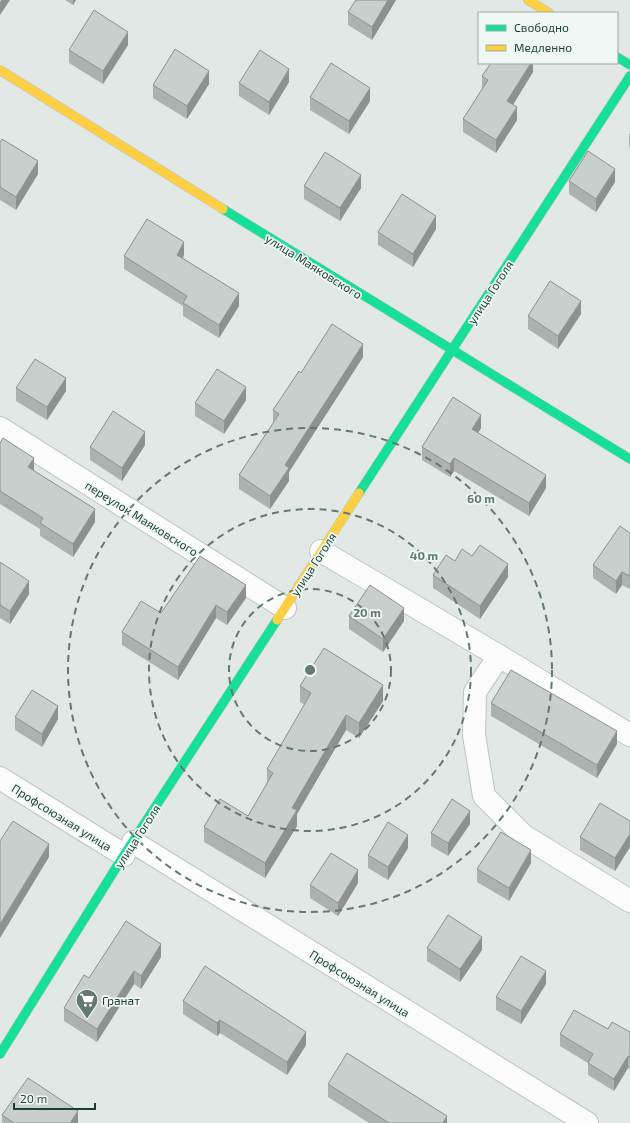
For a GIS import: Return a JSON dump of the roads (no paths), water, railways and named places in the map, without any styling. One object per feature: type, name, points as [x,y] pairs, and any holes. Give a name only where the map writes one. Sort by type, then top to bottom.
[{"type":"main road","points":[[528,0],[547,12]]},
{"type":"main road","points":[[618,58],[630,65]]},
{"type":"main road","name":"улица Маяковского","points":[[0,70],[452,351],[630,459]]},
{"type":"main road","name":"улица Гоголя","points":[[3,1042],[630,76]]},
{"type":"street","name":"переулок Маяковского","points":[[0,428],[285,608]]},
{"type":"street","points":[[321,551],[499,656],[630,736]]},
{"type":"street","points":[[499,656],[475,692],[474,735],[484,796],[524,836],[630,901]]},
{"type":"street","name":"Профсоюзная улица","points":[[0,778],[129,849],[587,1123]]},
{"type":"place","name":"Гранат","points":[[87,1020]]}]
